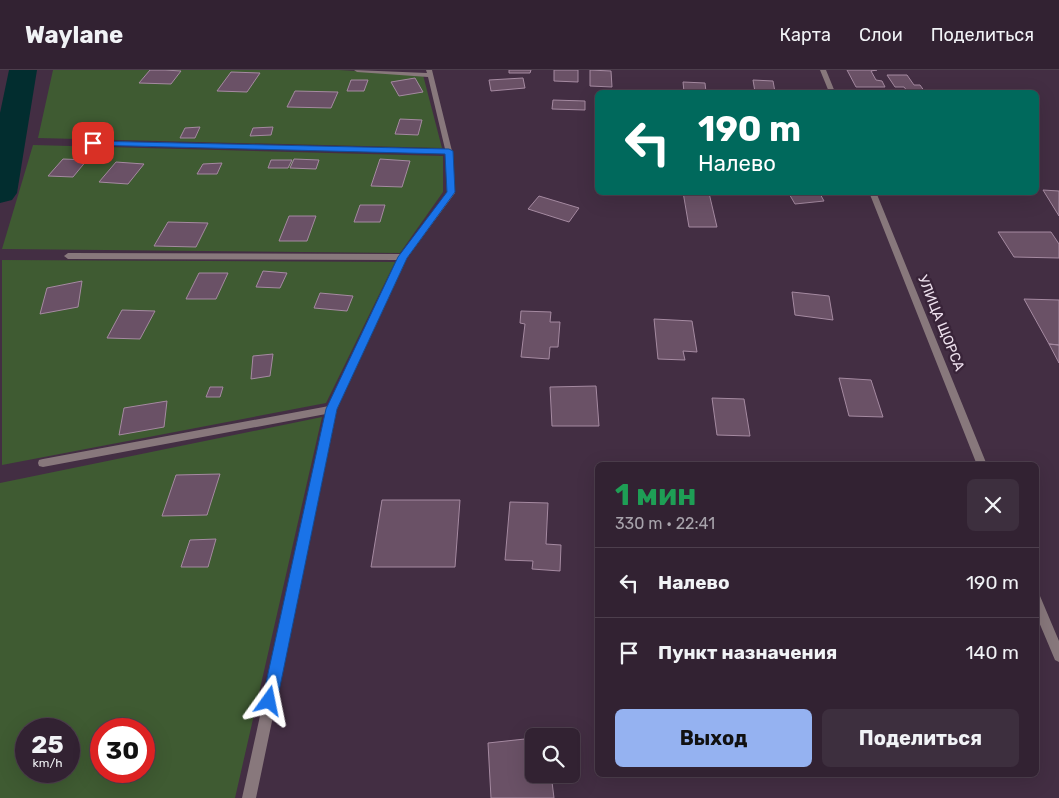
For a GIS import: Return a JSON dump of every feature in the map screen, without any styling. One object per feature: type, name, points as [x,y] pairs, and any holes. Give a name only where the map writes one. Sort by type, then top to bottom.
[{"type":"street","points":[[249,798],[332,409],[403,257],[451,192],[449,151],[430,72],[356,70]]},
{"type":"street","points":[[823,70],[831,90]]},
{"type":"street","points":[[93,143],[449,151]]},
{"type":"street","name":"УЛИЦА ЩОРСА","points":[[873,195],[981,462]]},
{"type":"street","points":[[68,256],[403,257]]},
{"type":"street","points":[[43,463],[332,409]]},
{"type":"street","points":[[1039,607],[1059,656]]},
{"type":"green space","points":[[53,70],[339,70],[423,75],[442,148],[38,138]]},
{"type":"green space","points":[[33,145],[443,156],[443,192],[400,253],[2,249]]},
{"type":"green space","points":[[2,260],[395,262],[326,403],[2,465]]},
{"type":"green space","points":[[322,417],[235,798],[0,798],[0,483]]},
{"type":"building","points":[[150,70],[181,71],[171,84],[139,83]]},
{"type":"building","points":[[509,70],[531,70],[530,73],[509,73]]},
{"type":"building","points":[[554,70],[578,70],[578,82],[554,81]]},
{"type":"building","points":[[590,70],[611,71],[612,87],[590,86]]},
{"type":"building","points":[[847,70],[877,70],[871,71],[876,80],[882,81],[885,87],[856,87]]},
{"type":"building","points":[[231,72],[260,73],[247,92],[217,91]]},
{"type":"building","points":[[887,75],[907,75],[914,85],[920,85],[924,90],[906,90],[904,87],[895,87]]},
{"type":"building","points":[[415,78],[423,92],[399,96],[391,82]]},
{"type":"building","points":[[523,78],[525,88],[491,91],[489,80]]},
{"type":"building","points":[[351,80],[368,80],[364,91],[347,91]]},
{"type":"building","points":[[753,80],[773,81],[775,90],[755,90]]},
{"type":"building","points":[[683,82],[705,83],[706,90],[684,90]]},
{"type":"building","points":[[295,91],[338,92],[331,108],[287,107]]},
{"type":"building","points":[[553,100],[585,101],[585,110],[552,109]]},
{"type":"building","points":[[400,119],[422,120],[418,135],[395,134]]},
{"type":"building","points":[[200,127],[195,138],[180,138],[185,128]]},
{"type":"building","points":[[273,127],[271,135],[250,136],[253,128]]},
{"type":"building","points":[[63,159],[87,160],[73,177],[48,176]]},
{"type":"building","points":[[294,159],[319,160],[316,169],[290,168]]},
{"type":"building","points":[[380,159],[410,161],[402,187],[371,186]]},
{"type":"building","points":[[271,160],[292,160],[288,168],[268,168]]},
{"type":"building","points":[[116,162],[144,164],[128,184],[99,182]]},
{"type":"building","points":[[222,163],[217,174],[197,174],[203,164]]},
{"type":"building","points":[[1043,190],[1059,191],[1059,216]]},
{"type":"building","points":[[684,195],[709,195],[717,227],[689,227]]},
{"type":"building","points":[[790,195],[821,195],[824,201],[795,204]]},
{"type":"building","points":[[539,196],[579,208],[569,222],[528,209]]},
{"type":"building","points":[[360,205],[385,205],[380,222],[354,222]]},
{"type":"building","points":[[289,216],[316,216],[307,241],[279,241]]},
{"type":"building","points":[[168,222],[208,223],[196,247],[154,246]]},
{"type":"building","points":[[998,232],[1051,232],[1059,244],[1059,258],[1014,257]]},
{"type":"building","points":[[263,271],[287,273],[280,288],[256,287]]},
{"type":"building","points":[[199,273],[228,273],[216,299],[186,299]]},
{"type":"building","points":[[82,281],[78,307],[40,314],[47,288]]},
{"type":"building","points":[[792,292],[829,296],[833,320],[795,315]]},
{"type":"building","points":[[320,293],[353,296],[347,311],[314,308]]},
{"type":"building","points":[[1024,299],[1059,300],[1059,345],[1049,344]]},
{"type":"building","points":[[122,310],[155,311],[140,339],[107,338]]},
{"type":"building","points":[[521,311],[551,312],[550,322],[560,322],[558,347],[550,347],[549,359],[521,357],[525,324],[520,323]]},
{"type":"building","points":[[654,319],[692,321],[697,352],[683,351],[685,360],[658,359]]},
{"type":"building","points":[[1049,344],[1059,345],[1059,363]]},
{"type":"building","points":[[273,354],[270,376],[251,379],[253,356]]},
{"type":"building","points":[[839,378],[871,380],[883,417],[849,416]]},
{"type":"building","points":[[596,386],[599,426],[552,426],[550,387]]},
{"type":"building","points":[[210,387],[223,387],[220,397],[206,397]]},
{"type":"building","points":[[712,398],[744,399],[750,436],[717,435]]},
{"type":"building","points":[[167,401],[164,427],[119,435],[124,408]]},
{"type":"building","points":[[220,474],[207,515],[162,516],[176,475]]},
{"type":"building","points":[[382,500],[460,500],[455,567],[371,567]]},
{"type":"building","points":[[510,502],[548,503],[546,544],[561,545],[560,571],[532,569],[533,561],[505,560]]},
{"type":"building","points":[[216,539],[208,567],[181,567],[190,540]]},
{"type":"building","points":[[525,739],[525,783],[552,783],[554,798],[491,798],[488,743]]},
{"type":"waterway","points":[[0,193],[23,70]]},
{"type":"route","points":[[93,143],[449,151],[451,192],[403,257],[332,409],[269,701]]}]
